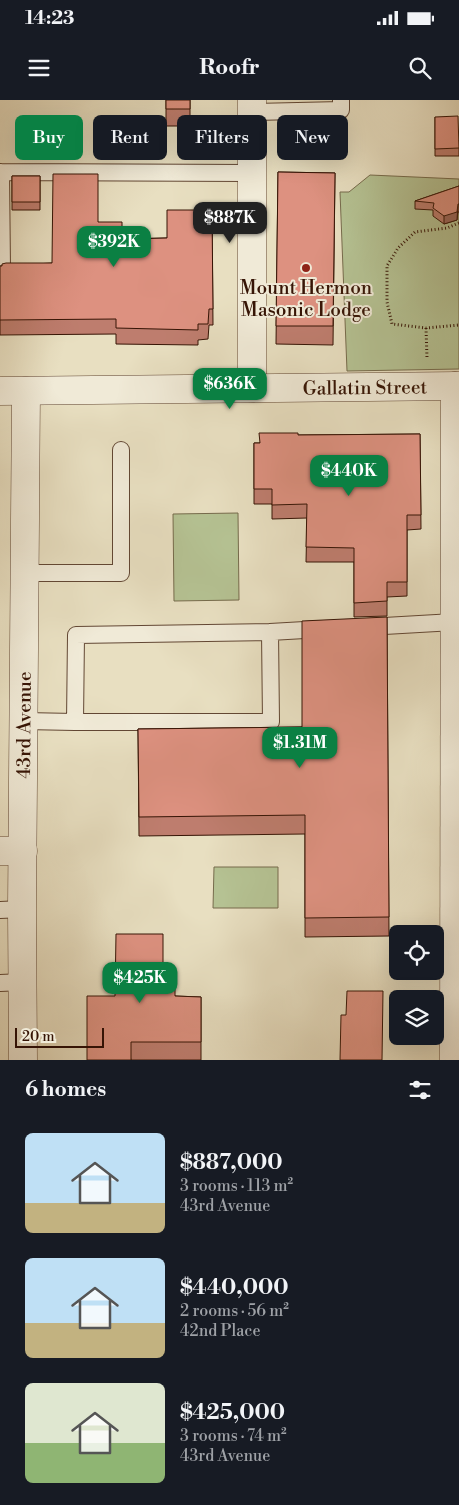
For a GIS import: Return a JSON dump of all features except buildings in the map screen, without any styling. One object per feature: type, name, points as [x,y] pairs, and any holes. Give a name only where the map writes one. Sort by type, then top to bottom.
[{"type":"street","points":[[252,106],[252,388]]},
{"type":"street","points":[[454,1060],[454,622],[457,386]]},
{"type":"street","name":"Gallatin Street","points":[[13,391],[457,386]]},
{"type":"street","name":"43rd Avenue","points":[[13,391],[24,573],[24,721],[11,851],[11,982],[23,1060]]},
{"type":"lane","points":[[252,106],[341,110],[341,100]]},
{"type":"lane","points":[[2,270],[0,172],[252,173]]},
{"type":"lane","points":[[24,573],[121,573],[121,450]]},
{"type":"lane","points":[[356,627],[454,622]]},
{"type":"lane","points":[[75,722],[76,635],[270,632],[337,628]]},
{"type":"lane","points":[[24,721],[271,722],[270,632]]},
{"type":"path","points":[[459,223],[447,228],[415,232],[398,248],[387,266],[387,302],[392,324],[426,328],[459,325]]},
{"type":"path","points":[[426,328],[427,362]]},
{"type":"green space","points":[[370,175],[459,179],[459,369],[347,371],[340,192],[349,192]]},
{"type":"green space","points":[[238,513],[239,600],[174,601],[173,514]]},
{"type":"green space","points":[[214,867],[278,867],[278,908],[213,908]]},
{"type":"place","name":"Mount Hermon Masonic Lodge","points":[[306,268]]}]
